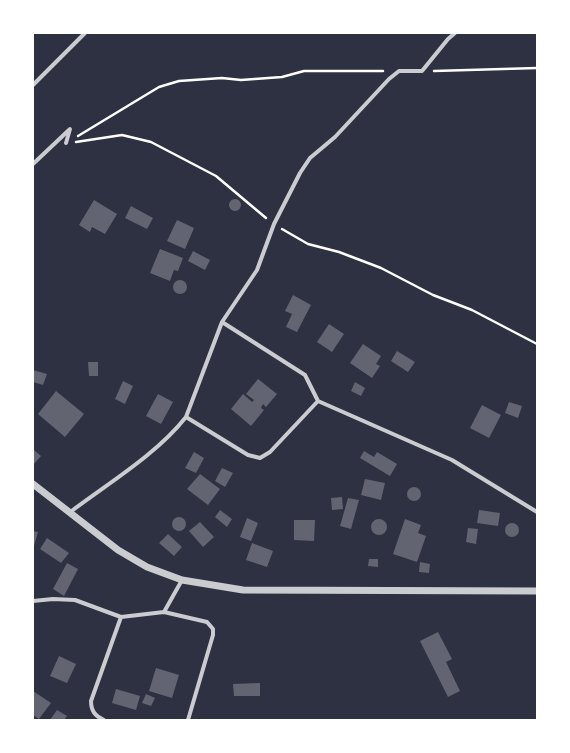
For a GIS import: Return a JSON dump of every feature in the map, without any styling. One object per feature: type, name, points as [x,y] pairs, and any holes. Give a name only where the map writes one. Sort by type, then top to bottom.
[{"type":"street","points":[[33,86],[85,33]]},
{"type":"street","points":[[69,513],[154,449],[177,429],[186,417],[222,322],[257,270],[274,224],[300,173],[310,158],[335,137],[389,79],[399,71],[422,71],[448,39],[455,33]]},
{"type":"street","points":[[33,164],[70,130],[66,143]]},
{"type":"street","points":[[222,322],[305,375],[318,401],[447,457],[537,512]]},
{"type":"street","points":[[186,417],[248,455],[260,458],[270,452],[318,401]]},
{"type":"street","points":[[33,484],[118,550],[147,567],[182,580],[243,590],[537,591]]},
{"type":"street","points":[[164,612],[182,580]]},
{"type":"street","points":[[33,601],[53,599],[75,600],[121,618],[164,612],[207,622],[213,629],[213,635],[188,720]]},
{"type":"street","points":[[104,720],[96,716],[91,708],[91,701],[121,618]]},
{"type":"path","points":[[422,71],[537,68]]},
{"type":"path","points":[[66,143],[159,87],[179,81],[222,78],[248,79],[282,77],[304,71],[385,71]]},
{"type":"path","points":[[66,143],[122,135],[151,142],[216,176],[274,224],[308,244],[338,252],[381,268],[434,295],[472,310],[537,344]]},
{"type":"building","points":[[235,199],[239,201],[241,205],[239,209],[235,211],[231,209],[229,205],[231,201]]},
{"type":"building","points":[[94,200],[117,214],[105,234],[92,227],[90,232],[79,225]]},
{"type":"building","points":[[131,206],[153,218],[147,229],[125,218]]},
{"type":"building","points":[[177,220],[194,228],[185,249],[167,241]]},
{"type":"building","points":[[160,249],[183,258],[178,271],[174,270],[170,281],[150,273]]},
{"type":"building","points":[[193,251],[210,260],[205,270],[188,261]]},
{"type":"building","points":[[180,280],[185,282],[187,287],[185,292],[180,294],[175,292],[173,287],[175,282]]},
{"type":"building","points":[[293,295],[311,305],[297,332],[286,327],[292,314],[285,311]]},
{"type":"building","points":[[329,324],[344,334],[332,352],[317,342]]},
{"type":"building","points":[[363,344],[381,356],[376,364],[380,366],[372,378],[350,363]]},
{"type":"building","points":[[397,351],[415,362],[408,372],[391,361]]},
{"type":"building","points":[[88,362],[98,362],[98,376],[89,376]]},
{"type":"building","points":[[33,370],[47,374],[43,385],[33,382]]},
{"type":"building","points":[[258,379],[277,394],[266,407],[263,404],[261,408],[264,410],[251,426],[231,409],[243,394],[252,402],[254,400],[246,394]]},
{"type":"building","points":[[123,381],[133,386],[125,404],[115,399]]},
{"type":"building","points":[[355,382],[365,388],[361,396],[351,391]]},
{"type":"building","points":[[56,391],[84,414],[65,437],[38,414]]},
{"type":"building","points":[[158,394],[173,402],[161,424],[146,416]]},
{"type":"building","points":[[509,402],[522,406],[518,418],[505,413]]},
{"type":"building","points":[[482,405],[501,415],[489,438],[470,428]]},
{"type":"building","points":[[33,449],[41,456],[33,465]]},
{"type":"building","points":[[364,451],[374,457],[377,452],[397,464],[390,476],[360,458]]},
{"type":"building","points":[[194,452],[204,458],[196,473],[185,468]]},
{"type":"building","points":[[222,468],[233,473],[225,487],[215,481]]},
{"type":"building","points":[[200,474],[220,489],[208,505],[187,489]]},
{"type":"building","points":[[365,479],[385,483],[381,500],[361,495]]},
{"type":"building","points":[[414,487],[419,489],[421,494],[419,499],[414,501],[409,499],[407,494],[409,489]]},
{"type":"building","points":[[342,497],[343,509],[332,510],[331,498]]},
{"type":"building","points":[[348,498],[359,500],[351,529],[340,526]]},
{"type":"building","points":[[220,510],[232,519],[227,527],[215,517]]},
{"type":"building","points":[[479,510],[500,513],[498,526],[477,523]]},
{"type":"building","points":[[179,517],[184,519],[186,524],[184,529],[179,531],[174,529],[172,524],[174,519]]},
{"type":"building","points":[[247,518],[258,523],[251,541],[240,537]]},
{"type":"building","points":[[376,519],[382,519],[387,524],[385,533],[382,535],[376,535],[371,530],[371,524]]},
{"type":"building","points":[[405,519],[421,525],[418,533],[426,536],[417,562],[393,554]]},
{"type":"building","points":[[294,520],[315,520],[314,541],[294,540]]},
{"type":"building","points":[[200,522],[214,537],[203,547],[189,531]]},
{"type":"building","points":[[512,523],[517,525],[519,530],[517,535],[512,537],[507,535],[505,530],[507,525]]},
{"type":"building","points":[[468,528],[478,529],[476,544],[466,542]]},
{"type":"building","points":[[33,531],[38,532],[33,549]]},
{"type":"building","points":[[168,534],[182,547],[174,556],[159,543]]},
{"type":"building","points":[[47,538],[69,553],[61,563],[40,549]]},
{"type":"building","points":[[252,543],[273,551],[267,567],[246,560]]},
{"type":"building","points":[[369,559],[378,559],[378,567],[368,566]]},
{"type":"building","points":[[420,562],[430,564],[429,573],[419,572]]},
{"type":"building","points":[[67,563],[78,569],[64,596],[53,589]]},
{"type":"building","points":[[438,632],[452,659],[446,662],[460,691],[448,697],[420,641]]},
{"type":"building","points":[[59,656],[76,664],[67,683],[50,676]]},
{"type":"building","points":[[156,668],[179,675],[172,698],[149,691]]},
{"type":"building","points":[[260,683],[260,696],[234,696],[233,684]]},
{"type":"building","points":[[116,689],[140,696],[136,710],[112,703]]},
{"type":"building","points":[[33,691],[51,703],[39,719],[33,715]]},
{"type":"building","points":[[146,694],[155,698],[151,706],[142,703]]},
{"type":"building","points":[[57,710],[67,716],[64,720],[50,720]]}]
